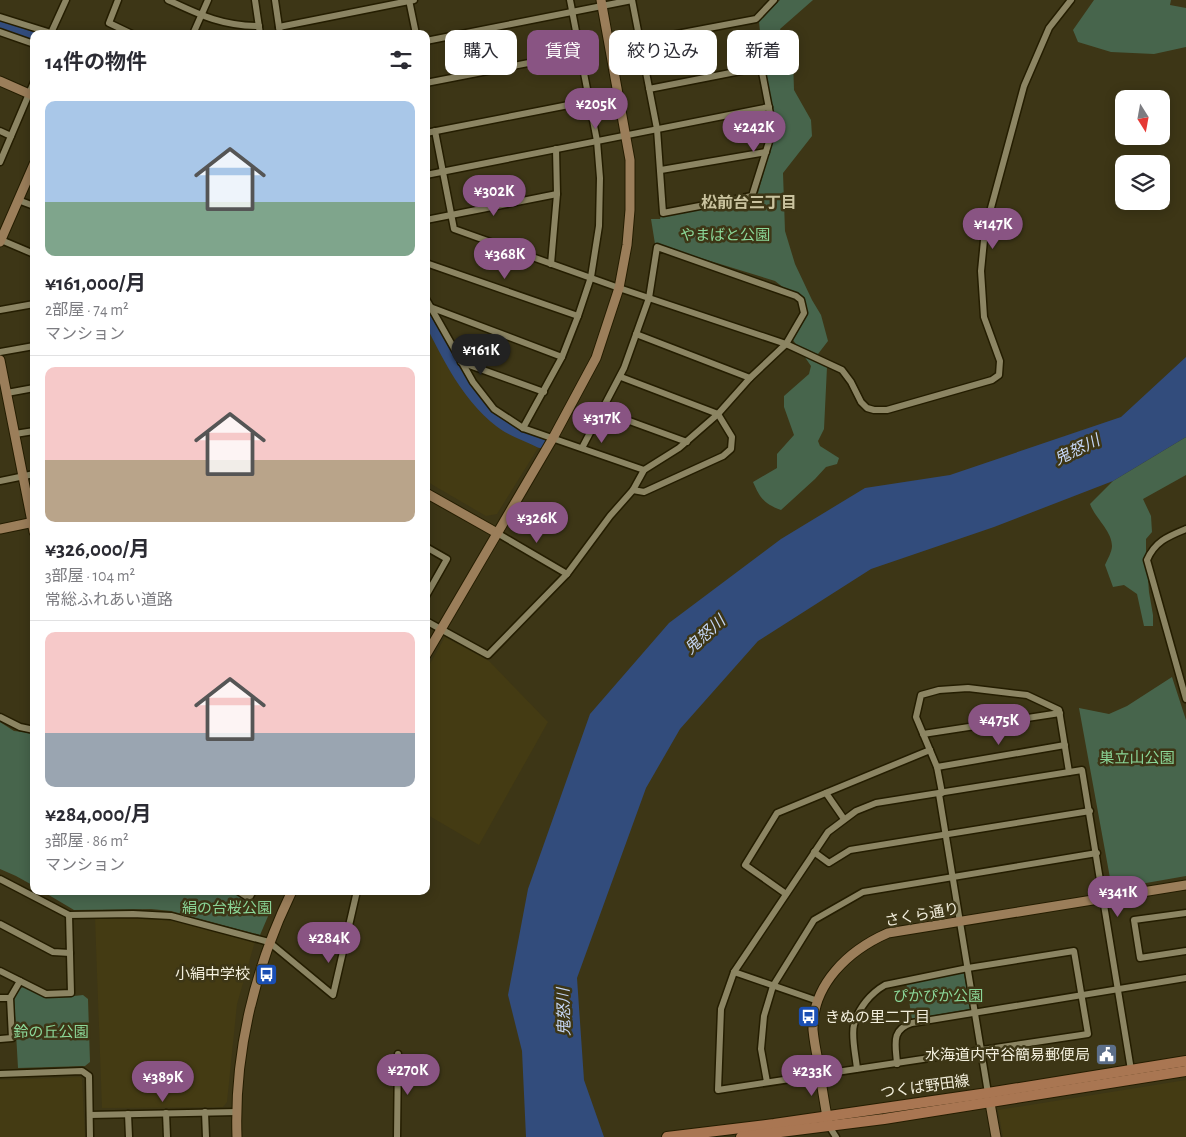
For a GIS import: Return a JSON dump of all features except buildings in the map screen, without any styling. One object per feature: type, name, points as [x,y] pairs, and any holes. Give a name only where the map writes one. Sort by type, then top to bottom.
[{"type":"main road","name":"つくば野田線","points":[[741,1137],[829,1126],[1186,1061]]},
{"type":"main road","name":"つくば野田線","points":[[989,1098],[1186,1071]]},
{"type":"main road","name":"つくば野田線","points":[[668,1137],[829,1126]]},
{"type":"street","points":[[118,0],[109,23],[124,30]]},
{"type":"street","points":[[168,0],[219,22],[239,26],[258,26]]},
{"type":"street","points":[[195,30],[208,0]]},
{"type":"street","points":[[255,0],[259,30]]},
{"type":"street","points":[[275,0],[279,30],[411,0],[415,30]]},
{"type":"street","points":[[570,0],[576,30]]},
{"type":"street","points":[[430,40],[572,12],[602,3],[632,0],[638,30]]},
{"type":"street","points":[[698,30],[756,19],[774,0]]},
{"type":"street","points":[[435,131],[454,229],[619,288],[786,344],[842,370],[851,382],[861,402],[867,408],[887,410],[998,377],[1001,369],[1000,361],[984,317],[981,272],[985,230],[1024,86],[1049,28],[1070,0]]},
{"type":"street","points":[[53,30],[64,1]]},
{"type":"street","points":[[430,648],[553,438],[596,358],[619,288],[627,245],[630,210],[630,160],[602,3]]},
{"type":"street","points":[[0,16],[40,30]]},
{"type":"street","points":[[0,32],[30,43]]},
{"type":"street","points":[[430,82],[527,63]]},
{"type":"street","points":[[646,75],[649,89],[657,129],[663,213],[752,196],[773,129],[761,67],[649,89]]},
{"type":"street","points":[[523,428],[562,356],[591,277],[599,226],[600,178],[597,141],[584,75]]},
{"type":"street","points":[[0,81],[30,95]]},
{"type":"street","points":[[0,162],[30,97]]},
{"type":"street","points":[[430,132],[589,101]]},
{"type":"street","points":[[430,173],[769,107]]},
{"type":"street","points":[[0,131],[11,136]]},
{"type":"street","points":[[551,264],[557,194],[556,149]]},
{"type":"street","points":[[661,170],[766,152]]},
{"type":"street","points":[[30,173],[0,241],[30,252]]},
{"type":"street","points":[[430,219],[557,194]]},
{"type":"street","points":[[18,200],[30,204]]},
{"type":"street","points":[[430,622],[488,655],[567,574],[610,516],[633,490],[644,470],[687,442],[718,414],[750,378],[786,344],[804,313],[801,300],[796,296],[657,247],[649,298],[621,377],[582,448]]},
{"type":"street","points":[[430,264],[578,316]]},
{"type":"street","points":[[0,310],[30,305]]},
{"type":"street","points":[[430,307],[562,356]]},
{"type":"street","points":[[430,307],[472,382],[494,409],[523,428],[644,470]]},
{"type":"street","points":[[636,334],[750,378]]},
{"type":"street","points":[[0,352],[30,347]]},
{"type":"street","points":[[0,360],[30,513]]},
{"type":"street","points":[[461,362],[544,392]]},
{"type":"street","points":[[621,377],[718,414],[732,437],[731,449],[723,456],[644,492],[633,490]]},
{"type":"street","points":[[7,393],[30,389]]},
{"type":"street","points":[[602,411],[687,442]]},
{"type":"street","points":[[15,434],[30,432]]},
{"type":"street","points":[[0,481],[30,475]]},
{"type":"street","points":[[430,495],[567,574]]},
{"type":"street","points":[[0,529],[30,526]]},
{"type":"street","points":[[1186,528],[1159,542],[1147,560],[1186,699]]},
{"type":"street","points":[[430,549],[447,559],[430,589]]},
{"type":"street","points":[[996,1137],[952,876],[936,767],[916,716],[921,695],[939,690],[968,688],[1027,695],[1059,710],[1070,772]]},
{"type":"street","points":[[923,734],[1060,713]]},
{"type":"street","points":[[0,717],[20,728],[30,729]]},
{"type":"street","points":[[936,767],[1065,745]]},
{"type":"street","points":[[786,894],[745,866],[777,813],[930,750]]},
{"type":"street","points":[[857,1069],[854,1026],[860,1010],[875,991],[885,985],[968,968],[1074,951],[1088,1034],[897,1064],[718,1090],[721,1009],[734,972],[828,832],[856,811],[876,803],[1082,770],[1131,1070]]},
{"type":"street","points":[[826,793],[844,819]]},
{"type":"street","points":[[814,852],[829,863],[850,850],[1090,811]]},
{"type":"street","points":[[767,1082],[761,1049],[764,1016],[773,986],[814,920],[863,892],[1097,853]]},
{"type":"street","points":[[0,879],[30,895]]},
{"type":"street","name":"さくら通り","points":[[829,1126],[813,1030],[818,1001],[834,971],[846,958],[888,933],[1186,885]]},
{"type":"street","points":[[31,895],[69,915],[133,914],[171,916],[269,942],[333,995],[356,895]]},
{"type":"street","points":[[237,1137],[236,1112],[239,1076],[248,1018],[255,987],[269,942],[290,895]]},
{"type":"street","points":[[1186,912],[1134,920],[1140,958],[1186,951]]},
{"type":"street","points":[[0,971],[46,994],[72,993],[69,915]]},
{"type":"street","points":[[0,924],[53,952],[70,953]]},
{"type":"street","points":[[734,972],[818,1001]]},
{"type":"street","points":[[897,1064],[897,1032],[903,1026],[974,1011],[1186,978]]},
{"type":"street","points":[[0,1039],[12,1038],[10,998],[20,981]]},
{"type":"street","points":[[0,998],[10,998]]},
{"type":"street","points":[[397,1137],[398,1054]]},
{"type":"street","points":[[0,1074],[82,1071],[89,1076],[90,1137]]},
{"type":"street","points":[[205,1112],[206,1137]]},
{"type":"street","points":[[90,1115],[236,1112]]},
{"type":"street","points":[[166,1113],[167,1137]]},
{"type":"street","points":[[128,1114],[129,1137]]},
{"type":"street","points":[[829,1126],[836,1137]]},
{"type":"shaded area","points":[[430,327],[462,389],[474,403],[497,425],[538,448],[497,514],[486,516],[430,483]]},
{"type":"shaded area","points":[[445,637],[489,661],[548,722],[479,845],[430,816],[430,664]]},
{"type":"shaded area","points":[[95,918],[152,918],[178,921],[255,941],[237,1004],[227,1102],[223,1107],[102,1108]]},
{"type":"shaded area","points":[[80,1077],[82,1079],[85,1137],[0,1137],[0,1080]]},
{"type":"shaded area","points":[[1186,1080],[1186,1137],[1003,1137],[998,1110]]},
{"type":"green space","points":[[780,0],[813,0],[780,30],[760,30],[759,21]]},
{"type":"green space","points":[[1094,0],[1171,0],[1170,5],[1186,8],[1186,47],[1154,54],[1111,52],[1078,42],[1073,30]]},
{"type":"green space","name":"やまばと公園","points":[[767,75],[794,75],[794,90],[811,120],[812,136],[783,173],[785,231],[795,264],[821,315],[828,341],[818,354],[827,367],[824,429],[818,441],[820,446],[839,458],[837,464],[826,467],[781,510],[763,500],[753,482],[777,468],[777,454],[794,435],[784,407],[784,396],[809,374],[811,366],[793,340],[805,319],[807,306],[775,281],[655,244],[651,219],[660,219],[661,216],[747,201],[758,193],[776,128]]},
{"type":"green space","points":[[1186,437],[1186,475],[1143,499],[1151,516],[1152,532],[1146,539],[1146,551],[1153,615],[1153,626],[1144,626],[1137,594],[1124,585],[1113,587],[1105,565],[1111,551],[1111,540],[1090,504],[1113,481]]},
{"type":"green space","name":"巣立山公園","points":[[1172,677],[1186,720],[1186,876],[1112,889],[1079,708],[1109,714],[1127,706]]},
{"type":"green space","points":[[0,722],[14,731],[30,733],[30,884],[0,869]]},
{"type":"green space","name":"絹の台桜公園","points":[[49,895],[238,895],[269,914],[260,935],[171,911],[151,909],[74,910]]},
{"type":"green space","name":"ぴかぴか公園","points":[[964,973],[970,1009],[912,1019],[906,982]]},
{"type":"green space","name":"鈴の丘公園","points":[[24,987],[46,996],[83,995],[88,999],[90,1062],[85,1066],[18,1068],[14,998],[20,988]]},
{"type":"water","name":"鬼怒川","points":[[1186,357],[1186,437],[1113,481],[994,527],[871,569],[758,641],[680,729],[646,788],[577,978],[584,1080],[604,1137],[526,1137],[522,1051],[508,995],[528,889],[590,714],[669,623],[781,539],[865,488],[950,475],[1121,417]]},
{"type":"waterway","points":[[0,25],[30,34]]},
{"type":"waterway","points":[[430,320],[459,374],[480,402],[505,425],[540,442]]},
{"type":"place","name":"小絹中学校","points":[[266,974]]},
{"type":"place","name":"きぬの里二丁目","points":[[809,1017]]},
{"type":"place","name":"水海道内守谷簡易郵便局","points":[[1106,1055]]},
{"type":"district","name":"松前台三丁目","points":[[749,203]]}]
